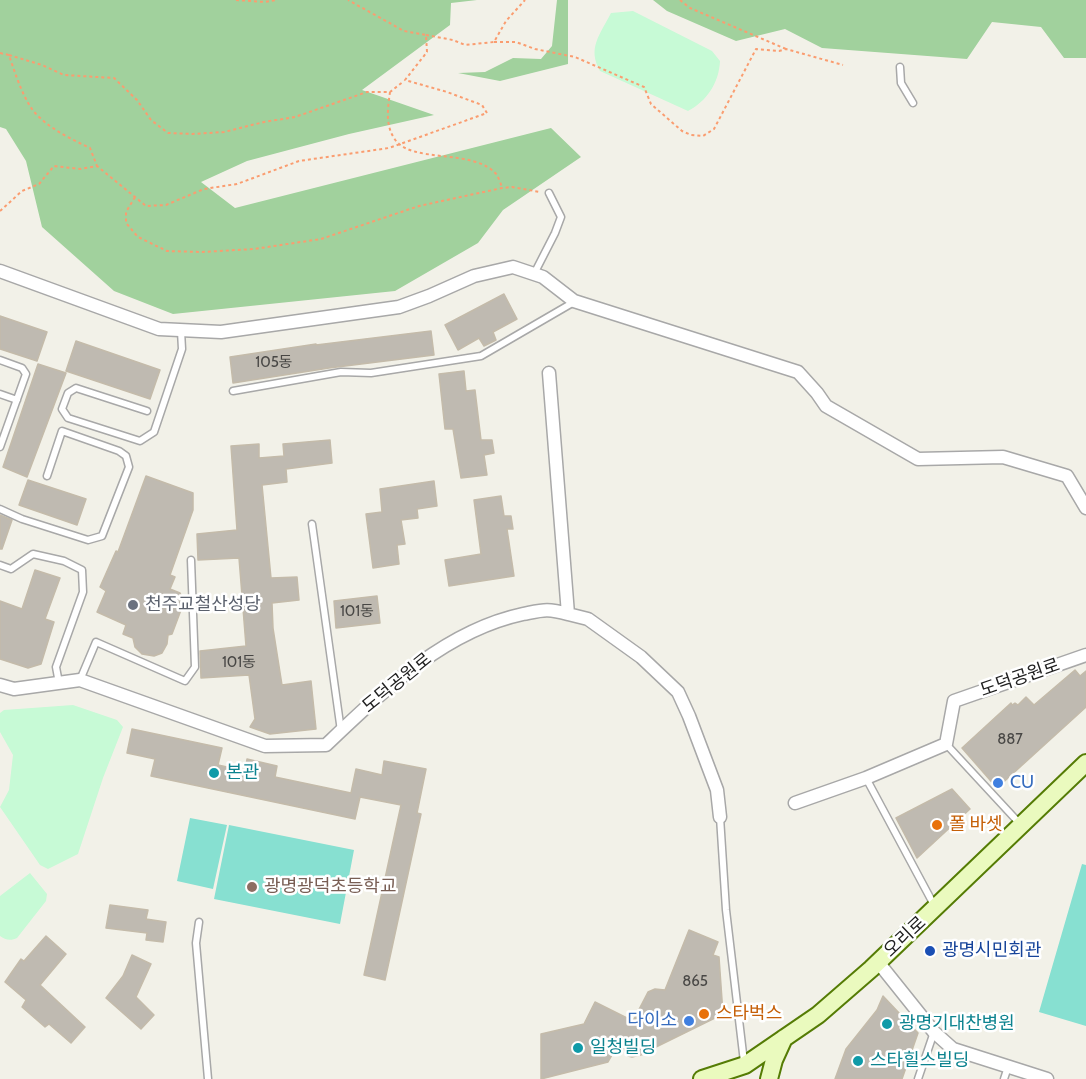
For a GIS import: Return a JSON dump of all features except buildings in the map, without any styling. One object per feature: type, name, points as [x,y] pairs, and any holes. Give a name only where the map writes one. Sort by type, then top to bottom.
[{"type":"main road","name":"오리로","points":[[702,1079],[745,1072],[784,1038],[818,1015],[878,962],[1086,764]]},
{"type":"main road","points":[[769,1079],[774,1060],[784,1038]]},
{"type":"street","points":[[0,271],[159,329],[221,332],[399,307],[474,276],[513,267],[543,277],[574,301],[798,372],[826,406],[918,459],[1003,457],[1067,476],[1086,508]]},
{"type":"street","points":[[549,373],[568,614]]},
{"type":"street","name":"도덕공원로","points":[[0,685],[14,689],[80,680],[265,746],[326,745],[381,693],[452,640],[498,620],[551,609],[588,619],[641,657],[678,692],[717,790],[720,817]]},
{"type":"street","name":"도덕공원로","points":[[946,744],[954,701],[1086,655]]},
{"type":"street","points":[[795,803],[866,778],[946,744]]},
{"type":"street","points":[[878,962],[934,1032],[953,1049],[1006,1073],[1047,1079]]},
{"type":"lane","points":[[900,67],[901,83],[913,103]]},
{"type":"lane","points":[[534,274],[555,234],[561,217],[549,193]]},
{"type":"lane","points":[[233,391],[341,372],[371,374],[481,356],[574,301]]},
{"type":"lane","points":[[147,411],[76,388],[68,393],[62,409],[68,418],[141,441],[154,432],[182,349],[181,331]]},
{"type":"lane","points":[[0,360],[22,368],[26,374],[0,447]]},
{"type":"lane","points":[[0,394],[17,400]]},
{"type":"lane","points":[[0,508],[22,519],[88,540],[102,536],[129,467],[126,456],[119,451],[62,431],[47,476]]},
{"type":"lane","points":[[312,524],[341,731]]},
{"type":"lane","points":[[0,565],[10,569],[33,554],[64,561],[82,570],[83,592],[56,667],[58,683]]},
{"type":"lane","points":[[80,680],[96,642],[185,681],[195,667],[191,560]]},
{"type":"lane","points":[[946,744],[1021,826]]},
{"type":"lane","points":[[866,778],[936,907]]},
{"type":"lane","points":[[720,817],[726,910],[745,1072]]},
{"type":"lane","points":[[199,922],[196,943],[208,1079]]},
{"type":"lane","points":[[918,1079],[934,1032]]},
{"type":"path","points":[[236,0],[265,2],[277,0]]},
{"type":"path","points":[[348,0],[404,31],[453,40],[465,45],[516,42],[535,49],[575,57],[644,87],[651,104],[682,131],[691,135],[703,136],[714,129],[756,49],[779,51],[786,49]]},
{"type":"path","points":[[494,42],[506,21],[525,0]]},
{"type":"path","points":[[680,0],[690,8],[786,49],[843,65]]},
{"type":"path","points":[[0,53],[42,65],[64,75],[114,78],[137,100],[151,120],[168,133],[192,134],[224,132],[295,117],[367,92],[390,92],[405,80],[427,52],[426,35]]},
{"type":"path","points":[[9,56],[20,86],[36,114],[62,135],[90,148],[97,166],[146,206],[166,205],[204,189],[237,184],[299,161],[389,148],[487,113],[482,105],[405,80]]},
{"type":"path","points":[[390,92],[388,116],[392,136],[398,144],[415,151],[467,159],[485,166],[497,176],[502,188]]},
{"type":"path","points":[[0,211],[22,191],[39,184],[54,166],[80,169],[97,166]]},
{"type":"path","points":[[135,197],[126,212],[126,223],[138,237],[167,251],[201,252],[254,249],[321,239],[418,206],[502,188],[512,187],[549,193]]},
{"type":"green space","points":[[0,0],[477,0],[451,3],[450,25],[362,90],[434,115],[349,134],[247,161],[201,182],[235,208],[551,128],[581,157],[503,210],[478,243],[395,291],[173,314],[114,291],[42,227],[26,161],[6,129],[0,127]]},
{"type":"green space","points":[[557,0],[568,0],[568,64],[500,81],[458,73],[485,72],[513,58],[541,59],[552,46]]},
{"type":"green space","points":[[653,0],[1086,0],[1086,58],[1064,58],[1041,27],[992,22],[967,59],[822,48],[785,29],[736,41],[667,11]]},
{"type":"green space","points":[[633,11],[712,51],[720,61],[717,77],[711,90],[695,107],[688,111],[600,71],[596,63],[596,42],[611,13]]},
{"type":"green space","points":[[73,705],[117,720],[123,727],[103,778],[78,854],[48,869],[40,865],[0,807],[9,790],[13,755],[0,732],[0,713],[4,710]]},
{"type":"green space","points":[[30,873],[47,894],[46,901],[17,938],[10,940],[4,938],[0,936],[0,896]]},
{"type":"shaded area","points":[[190,818],[227,825],[213,889],[177,881]]},
{"type":"shaded area","points":[[229,825],[354,850],[340,924],[214,899]]},
{"type":"shaded area","points":[[1082,864],[1086,865],[1086,1026],[1039,1012]]},
{"type":"place","name":"천주교철산성당","points":[[133,605]]},
{"type":"place","name":"본관","points":[[214,773]]},
{"type":"place","name":"CU","points":[[998,783]]},
{"type":"place","name":"폴 바셋","points":[[937,825]]},
{"type":"place","name":"광명광덕초등학교","points":[[252,887]]},
{"type":"place","name":"광명시민회관","points":[[930,951]]},
{"type":"place","name":"스타벅스","points":[[704,1014]]},
{"type":"place","name":"다이소","points":[[689,1021]]},
{"type":"place","name":"광명기대찬병원","points":[[887,1024]]},
{"type":"place","name":"일청빌딩","points":[[578,1048]]},
{"type":"place","name":"스타힐스빌딩","points":[[858,1061]]}]
